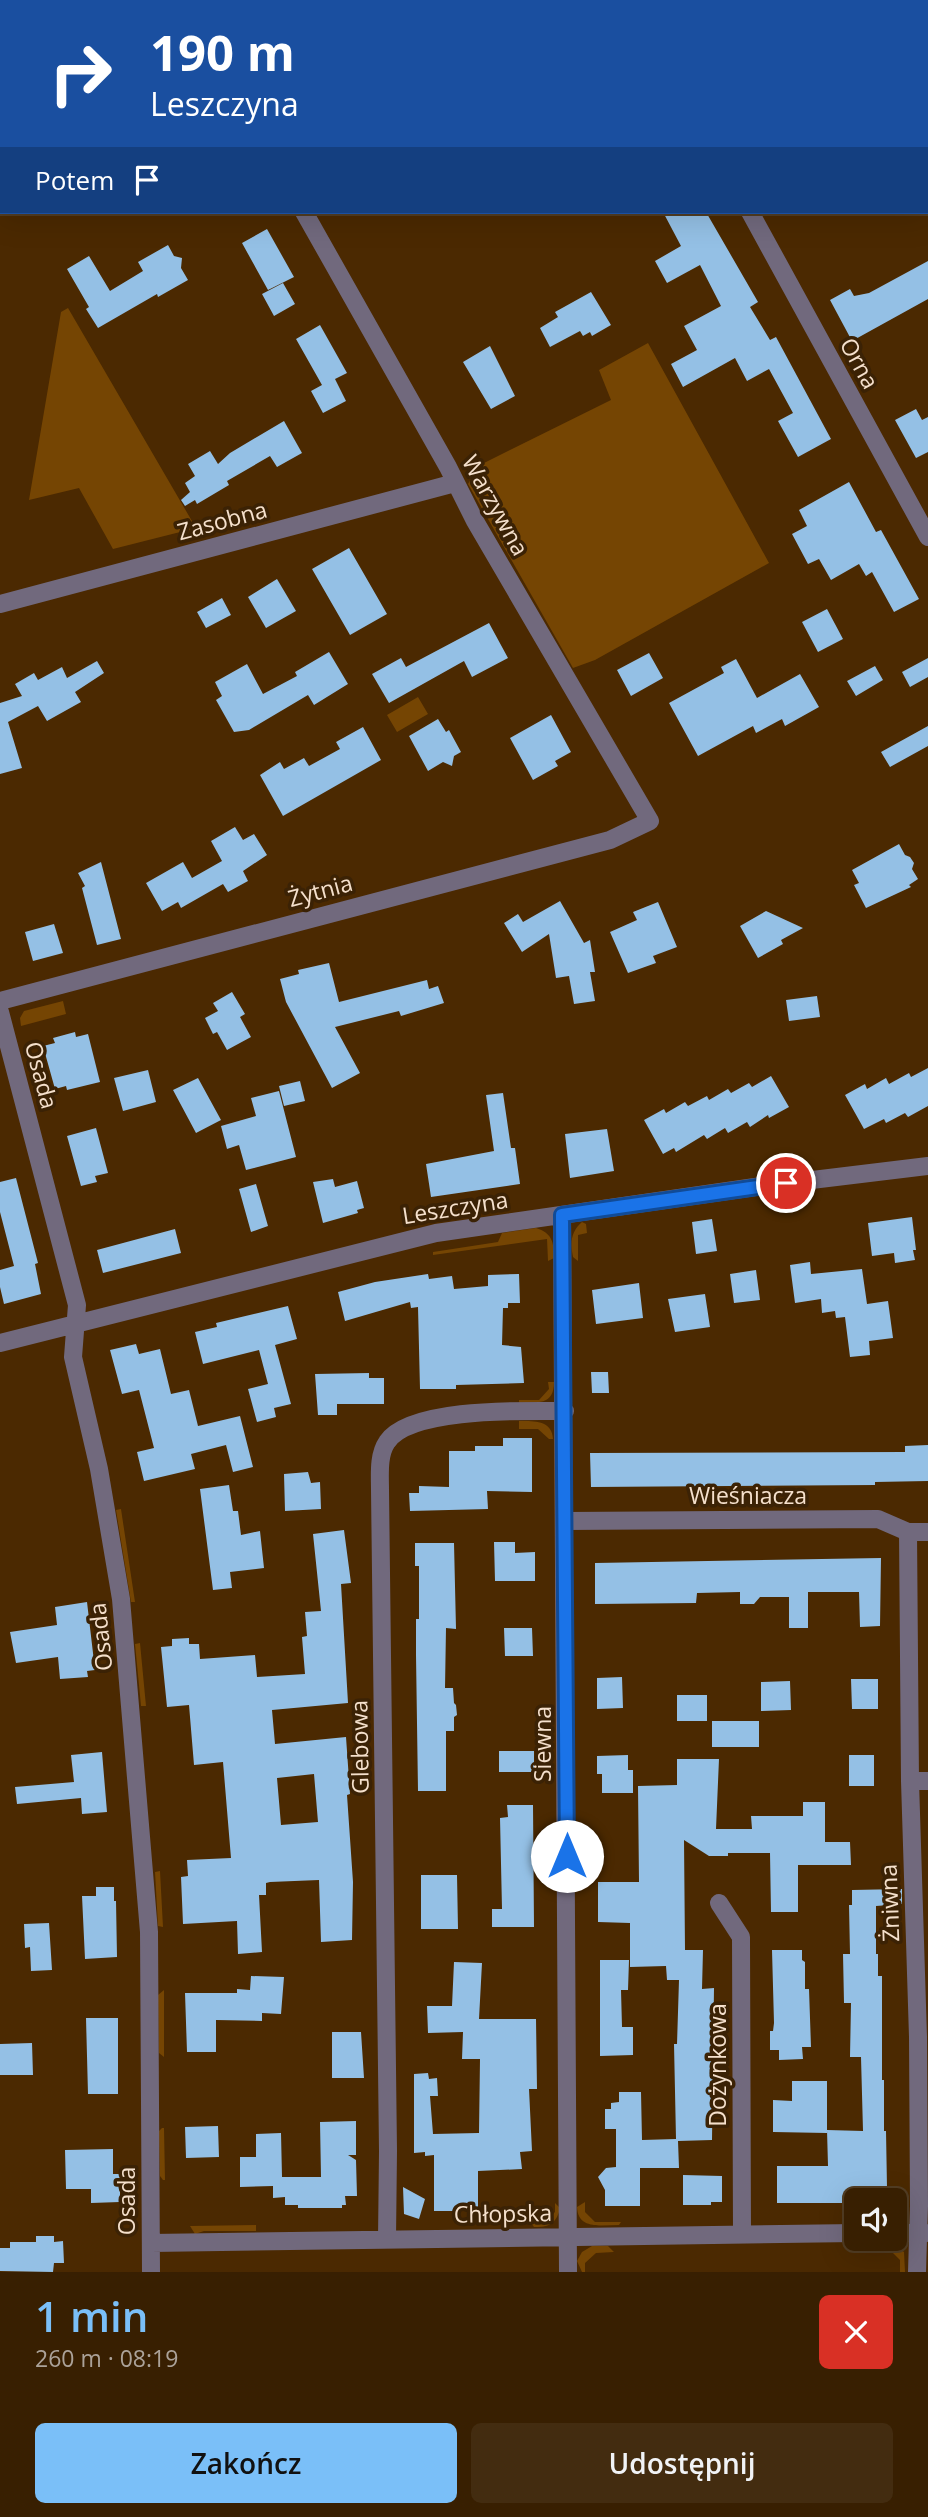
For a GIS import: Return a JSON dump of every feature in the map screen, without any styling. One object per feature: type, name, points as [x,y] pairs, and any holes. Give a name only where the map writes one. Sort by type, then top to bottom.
[{"type":"street","name":"Warzywna","points":[[305,214],[475,521],[650,821]]},
{"type":"street","name":"Orna","points":[[751,214],[928,537]]},
{"type":"street","name":"Zasobna","points":[[0,604],[456,483]]},
{"type":"street","name":"Żytnia","points":[[0,1001],[610,840],[650,821]]},
{"type":"street","name":"Osada","points":[[0,1012],[76,1299],[72,1357],[99,1469],[112,1540],[125,1640],[149,1932],[151,2272]]},
{"type":"street","name":"Leszczyna","points":[[0,1343],[436,1233],[762,1186],[928,1166]]},
{"type":"street","name":"Siewna","points":[[562,1215],[568,2272]]},
{"type":"street","name":"Glebowa","points":[[387,2239],[380,1490],[382,1456],[385,1444],[391,1436],[410,1425],[473,1412],[565,1411]]},
{"type":"street","name":"Wieśniacza","points":[[565,1521],[878,1519],[908,1532],[928,1532]]},
{"type":"street","name":"Żniwna","points":[[908,1532],[919,1781],[923,2037],[919,2206],[922,2233],[916,2272]]},
{"type":"street","name":"Dożynkowa","points":[[719,1903],[741,1937],[742,2234]]},
{"type":"street","name":"Chłopska","points":[[151,2243],[844,2233]]},
{"type":"shaded area","points":[[68,308],[196,528],[113,549],[79,488],[29,500],[61,312]]},
{"type":"shaded area","points":[[648,343],[769,563],[595,660],[573,668],[468,484],[478,466],[611,400],[599,370]]},
{"type":"shaded area","points":[[418,697],[428,714],[397,732],[387,715]]},
{"type":"shaded area","points":[[63,1001],[66,1014],[21,1026],[20,1018],[24,1011]]},
{"type":"shaded area","points":[[582,1222],[586,1224],[587,1233],[578,1235],[578,1261],[573,1257],[572,1242],[576,1229]]},
{"type":"shaded area","points":[[536,1228],[549,1235],[553,1243],[554,1258],[548,1261],[547,1239],[433,1255],[433,1252],[498,1242],[502,1233]]},
{"type":"shaded area","points":[[548,1382],[554,1382],[548,1399],[519,1403],[519,1400],[539,1400],[549,1389]]},
{"type":"shaded area","points":[[519,1421],[546,1425],[553,1439],[549,1439],[538,1429],[519,1429]]},
{"type":"shaded area","points":[[121,1509],[135,1602],[131,1602],[116,1510]]},
{"type":"shaded area","points":[[140,1643],[146,1706],[141,1706],[135,1644]]},
{"type":"shaded area","points":[[160,1871],[163,1927],[158,1926],[155,1872]]},
{"type":"shaded area","points":[[164,1990],[164,2057],[159,2053],[158,1995]]},
{"type":"shaded area","points":[[162,2128],[165,2180],[160,2176],[159,2131]]},
{"type":"shaded area","points":[[585,2202],[585,2212],[595,2222],[621,2222],[619,2225],[586,2223],[581,2220],[577,2207]]},
{"type":"shaded area","points":[[555,2203],[560,2208],[554,2221],[544,2227],[534,2227],[531,2223],[545,2222],[555,2212]]},
{"type":"shaded area","points":[[256,2225],[256,2231],[204,2231],[195,2234],[190,2226]]},
{"type":"shaded area","points":[[592,2246],[608,2246],[614,2252],[596,2253],[585,2263],[585,2272],[582,2272],[577,2261],[582,2252]]},
{"type":"shaded area","points":[[891,2251],[904,2252],[905,2272],[900,2272],[900,2260]]},
{"type":"building","points":[[664,214],[707,214],[758,302],[750,307],[770,340],[776,337],[831,439],[798,457],[778,421],[793,413],[769,369],[747,381],[735,358],[683,387],[671,364],[697,350],[684,326],[721,306],[700,265],[667,283],[655,261],[681,246]]},
{"type":"building","points":[[267,229],[294,277],[268,290],[242,243]]},
{"type":"building","points":[[168,245],[174,256],[182,258],[181,268],[188,280],[158,297],[157,294],[98,328],[67,269],[89,256],[110,291],[143,271],[138,262]]},
{"type":"building","points":[[928,261],[928,299],[852,341],[830,300],[850,289],[854,296],[869,293]]},
{"type":"building","points":[[283,283],[295,304],[274,316],[262,294]]},
{"type":"building","points":[[591,292],[611,325],[592,336],[590,332],[583,336],[580,331],[550,347],[540,328],[558,317],[555,312]]},
{"type":"building","points":[[320,325],[347,373],[335,379],[346,401],[323,413],[311,391],[322,385],[296,339]]},
{"type":"building","points":[[490,346],[515,396],[491,409],[463,362]]},
{"type":"building","points":[[916,409],[922,420],[928,417],[928,452],[916,458],[895,420]]},
{"type":"building","points":[[284,421],[302,453],[277,467],[270,456],[227,481],[229,485],[197,504],[195,500],[185,506],[181,500],[190,492],[185,483],[195,476],[188,464],[210,451],[218,464],[230,453]]},
{"type":"building","points":[[849,482],[876,532],[881,530],[919,599],[894,612],[872,572],[866,576],[859,564],[831,580],[819,559],[808,564],[792,534],[807,526],[799,510]]},
{"type":"building","points":[[349,548],[387,614],[350,635],[312,569]]},
{"type":"building","points":[[277,579],[296,611],[266,628],[248,597]]},
{"type":"building","points":[[222,598],[231,615],[206,628],[197,612]]},
{"type":"building","points":[[827,609],[843,639],[818,652],[802,622]]},
{"type":"building","points":[[489,623],[508,658],[472,677],[464,661],[389,703],[372,674],[401,658],[406,667]]},
{"type":"building","points":[[329,652],[348,684],[314,705],[308,695],[249,730],[234,732],[216,700],[222,696],[215,682],[247,664],[263,694],[297,676],[295,672]]},
{"type":"building","points":[[649,653],[663,678],[631,696],[617,670]]},
{"type":"building","points":[[928,658],[928,677],[910,687],[902,672]]},
{"type":"building","points":[[736,659],[757,698],[800,674],[819,707],[785,726],[782,719],[756,733],[753,726],[698,756],[669,703],[724,673],[721,667]]},
{"type":"building","points":[[97,661],[104,673],[75,692],[81,702],[47,721],[38,706],[8,722],[22,768],[0,774],[0,703],[22,696],[15,684],[34,673],[38,680],[62,667],[67,678]]},
{"type":"building","points":[[875,666],[883,680],[856,696],[847,681]]},
{"type":"building","points":[[551,715],[571,752],[555,761],[558,766],[533,780],[510,738]]},
{"type":"building","points":[[438,719],[446,732],[449,730],[461,752],[454,756],[452,766],[443,762],[428,771],[409,736]]},
{"type":"building","points":[[928,726],[928,746],[890,767],[881,752]]},
{"type":"building","points":[[363,727],[381,760],[283,816],[260,775],[280,762],[284,769],[304,758],[309,766],[340,749],[336,742]]},
{"type":"building","points":[[235,827],[243,840],[254,834],[267,855],[243,871],[248,881],[228,892],[223,884],[181,908],[178,902],[162,911],[146,883],[183,862],[192,878],[222,861],[211,841]]},
{"type":"building","points":[[899,844],[905,855],[914,863],[912,869],[918,879],[909,885],[911,887],[866,908],[854,885],[859,883],[852,870]]},
{"type":"building","points":[[101,862],[121,939],[97,945],[82,888],[85,886],[78,873]]},
{"type":"building","points":[[560,901],[584,943],[590,940],[595,972],[590,972],[595,1001],[574,1004],[569,976],[556,978],[549,934],[522,952],[504,923],[518,914],[523,922]]},
{"type":"building","points":[[658,902],[677,947],[653,956],[656,963],[628,973],[610,932],[637,920],[633,912]]},
{"type":"building","points":[[766,911],[803,928],[781,940],[783,944],[758,958],[740,926]]},
{"type":"building","points":[[54,924],[63,953],[33,961],[25,932]]},
{"type":"building","points":[[329,963],[339,1002],[427,980],[429,989],[438,986],[444,1003],[401,1016],[399,1011],[335,1027],[360,1073],[332,1088],[286,1002],[280,979],[299,974],[298,970]]},
{"type":"building","points":[[232,992],[245,1014],[240,1017],[251,1037],[227,1050],[217,1032],[213,1034],[205,1018],[218,1011],[213,1003]]},
{"type":"building","points":[[817,996],[820,1017],[789,1021],[786,1000]]},
{"type":"building","points":[[75,1032],[76,1037],[88,1034],[100,1082],[67,1090],[66,1086],[55,1089],[43,1046],[55,1043],[53,1038]]},
{"type":"building","points":[[928,1068],[928,1106],[908,1117],[905,1113],[886,1123],[884,1119],[864,1129],[845,1095],[865,1084],[867,1089],[886,1078],[889,1084],[909,1073],[911,1077]]},
{"type":"building","points":[[148,1070],[156,1102],[123,1111],[114,1078]]},
{"type":"building","points":[[771,1076],[789,1107],[769,1118],[768,1115],[750,1127],[747,1122],[728,1133],[725,1128],[707,1139],[704,1135],[676,1152],[674,1148],[663,1154],[644,1120],[664,1109],[666,1113],[685,1102],[688,1106],[707,1096],[709,1100],[728,1089],[731,1093],[749,1083],[752,1087]]},
{"type":"building","points":[[198,1078],[221,1120],[196,1133],[173,1090]]},
{"type":"building","points":[[300,1081],[305,1101],[284,1106],[279,1086]]},
{"type":"building","points":[[279,1091],[296,1157],[246,1170],[239,1145],[227,1149],[221,1126],[256,1116],[251,1098]]},
{"type":"building","points":[[503,1093],[511,1148],[515,1148],[520,1184],[431,1197],[426,1164],[494,1151],[486,1095]]},
{"type":"building","points":[[96,1128],[108,1173],[95,1176],[97,1182],[81,1186],[67,1136]]},
{"type":"building","points":[[607,1129],[614,1171],[570,1178],[565,1134]]},
{"type":"building","points":[[16,1178],[38,1263],[35,1264],[41,1294],[4,1304],[0,1270],[14,1266],[0,1212],[0,1182]]},
{"type":"building","points":[[333,1179],[335,1187],[357,1181],[364,1208],[357,1210],[358,1213],[323,1223],[313,1182]]},
{"type":"building","points":[[256,1184],[268,1226],[251,1232],[239,1189]]},
{"type":"building","points":[[912,1217],[915,1260],[895,1263],[894,1253],[872,1256],[868,1223]]},
{"type":"building","points":[[712,1219],[717,1251],[696,1254],[692,1222]]},
{"type":"building","points":[[175,1229],[181,1253],[103,1273],[97,1250]]},
{"type":"building","points":[[810,1262],[811,1274],[862,1269],[867,1304],[888,1301],[893,1338],[869,1341],[870,1355],[850,1357],[845,1317],[836,1318],[835,1311],[822,1313],[821,1299],[795,1303],[790,1265]]},
{"type":"building","points":[[756,1270],[760,1300],[734,1303],[730,1274]]},
{"type":"building","points":[[428,1274],[429,1279],[452,1276],[454,1289],[488,1286],[488,1275],[519,1274],[520,1303],[508,1303],[508,1308],[503,1308],[502,1345],[521,1347],[524,1383],[420,1389],[418,1307],[411,1308],[410,1302],[345,1321],[338,1292],[375,1282]]},
{"type":"building","points":[[639,1283],[643,1318],[596,1324],[592,1290]]},
{"type":"building","points":[[705,1294],[710,1327],[675,1332],[668,1299]]},
{"type":"building","points":[[288,1306],[297,1339],[275,1345],[291,1404],[274,1408],[276,1417],[257,1422],[248,1389],[268,1384],[259,1350],[203,1364],[195,1332],[217,1327],[216,1323]]},
{"type":"building","points":[[136,1344],[139,1354],[160,1349],[171,1394],[189,1390],[198,1426],[240,1416],[253,1467],[233,1472],[226,1445],[191,1454],[195,1469],[144,1481],[137,1452],[154,1448],[139,1390],[122,1394],[110,1350]]},
{"type":"building","points":[[591,1372],[608,1372],[609,1393],[592,1393]]},
{"type":"building","points":[[369,1373],[369,1378],[384,1378],[384,1404],[337,1404],[337,1415],[318,1415],[315,1374]]},
{"type":"building","points":[[503,1438],[532,1438],[532,1492],[487,1491],[488,1509],[410,1511],[409,1493],[419,1493],[419,1486],[449,1487],[449,1451],[475,1451],[475,1446],[503,1446]]},
{"type":"building","points":[[928,1445],[928,1481],[875,1482],[875,1485],[591,1487],[590,1453],[905,1452],[905,1446]]},
{"type":"building","points":[[308,1472],[311,1483],[320,1482],[321,1509],[285,1511],[284,1474]]},
{"type":"building","points":[[229,1485],[233,1511],[238,1511],[241,1535],[260,1531],[264,1568],[230,1572],[232,1588],[213,1590],[200,1489]]},
{"type":"building","points":[[344,1530],[351,1583],[341,1584],[348,1703],[272,1710],[275,1744],[346,1737],[353,1882],[352,1940],[321,1942],[319,1880],[270,1882],[266,1883],[266,1895],[259,1895],[262,1952],[238,1954],[237,1921],[183,1924],[181,1877],[188,1876],[187,1860],[231,1858],[223,1762],[194,1765],[189,1705],[167,1707],[161,1647],[172,1646],[172,1639],[189,1638],[189,1644],[199,1644],[200,1659],[255,1655],[257,1677],[305,1674],[302,1637],[307,1636],[305,1612],[321,1611],[313,1534]],"holes":[[[314,1774],[318,1822],[281,1825],[277,1778]]]},
{"type":"building","points":[[494,1542],[515,1542],[515,1553],[535,1552],[535,1581],[495,1581]]},
{"type":"building","points":[[415,1543],[454,1543],[456,1629],[446,1628],[445,1688],[453,1688],[457,1715],[454,1717],[454,1731],[446,1731],[446,1791],[418,1791],[416,1619],[419,1619],[419,1566],[415,1566]]},
{"type":"building","points":[[881,1558],[880,1626],[860,1627],[859,1592],[808,1592],[808,1628],[789,1628],[789,1597],[760,1597],[754,1604],[740,1604],[740,1592],[697,1593],[696,1603],[595,1604],[595,1563]]},
{"type":"building","points":[[87,1602],[95,1670],[87,1671],[88,1677],[60,1679],[58,1657],[16,1663],[10,1632],[57,1625],[55,1607]]},
{"type":"building","points":[[504,1628],[532,1628],[533,1656],[505,1656]]},
{"type":"building","points":[[622,1677],[623,1708],[597,1709],[597,1678]]},
{"type":"building","points":[[851,1679],[878,1679],[878,1709],[852,1709]]},
{"type":"building","points":[[790,1681],[791,1710],[761,1711],[761,1682]]},
{"type":"building","points":[[677,1695],[707,1695],[707,1721],[677,1721]]},
{"type":"building","points":[[712,1721],[759,1721],[759,1747],[712,1747]]},
{"type":"building","points":[[499,1751],[534,1751],[534,1772],[499,1772]]},
{"type":"building","points":[[102,1752],[107,1812],[82,1814],[81,1798],[17,1804],[15,1787],[74,1782],[71,1755]]},
{"type":"building","points":[[628,1755],[628,1770],[633,1770],[633,1793],[602,1793],[602,1774],[597,1774],[597,1756]]},
{"type":"building","points":[[849,1755],[874,1755],[874,1786],[849,1786]]},
{"type":"building","points":[[677,1759],[719,1759],[716,1829],[752,1829],[751,1816],[803,1816],[803,1802],[825,1802],[825,1842],[850,1842],[851,1865],[798,1865],[798,1912],[771,1912],[770,1853],[709,1856],[684,1840],[685,1950],[703,1950],[702,1989],[714,1988],[712,2140],[678,2141],[679,2168],[640,2168],[640,2206],[605,2206],[605,2190],[598,2177],[606,2168],[616,2167],[616,2129],[605,2129],[605,2109],[611,2109],[611,2103],[619,2102],[619,2092],[641,2092],[642,2140],[676,2139],[674,2044],[677,2044],[679,1980],[667,1980],[666,1966],[630,1967],[630,1923],[598,1922],[598,1882],[639,1882],[638,1786],[677,1785]]},
{"type":"building","points":[[507,1805],[533,1805],[534,1927],[492,1927],[492,1909],[502,1909],[500,1818],[508,1817]]},
{"type":"building","points":[[421,1875],[457,1875],[458,1929],[421,1929]]},
{"type":"building","points":[[96,1887],[114,1887],[117,1957],[85,1959],[82,1896],[96,1896]]},
{"type":"building","points":[[902,1889],[902,1904],[876,1906],[876,1954],[878,1976],[882,1976],[882,2080],[887,2188],[844,2188],[844,2203],[777,2203],[777,2166],[828,2166],[827,2130],[863,2131],[861,2057],[850,2057],[851,2003],[844,2003],[843,1954],[850,1954],[849,1905],[852,1905],[852,1890]]},
{"type":"building","points":[[49,1923],[52,1970],[31,1971],[30,1947],[25,1948],[24,1924]]},
{"type":"building","points":[[772,1950],[802,1950],[805,1989],[809,1989],[811,2047],[802,2047],[803,2059],[779,2060],[779,2050],[770,2050],[770,2031],[773,2031],[774,2023]]},
{"type":"building","points":[[600,1960],[629,1960],[628,1990],[621,1990],[622,2027],[633,2027],[633,2055],[600,2056]]},
{"type":"building","points":[[454,1962],[482,1963],[479,2019],[536,2019],[537,2089],[529,2089],[532,2151],[520,2152],[522,2169],[478,2171],[478,2208],[467,2208],[467,2211],[434,2211],[434,2155],[414,2153],[414,2074],[428,2073],[429,2079],[437,2078],[438,2096],[430,2096],[433,2134],[479,2133],[480,2059],[462,2059],[463,2032],[428,2033],[427,2006],[452,2006]]},
{"type":"building","points":[[251,1976],[284,1977],[281,2014],[262,2013],[262,2021],[216,2020],[216,2052],[187,2052],[185,1993],[237,1993],[237,1989],[250,1990]]},
{"type":"building","points":[[86,2018],[118,2018],[118,2094],[88,2094]]},
{"type":"building","points":[[332,2032],[361,2032],[364,2078],[332,2078]]},
{"type":"building","points":[[32,2043],[33,2075],[0,2075],[0,2044]]},
{"type":"building","points":[[792,2081],[827,2081],[827,2133],[773,2132],[773,2100],[792,2101]]},
{"type":"building","points":[[356,2121],[356,2155],[348,2155],[356,2160],[357,2196],[345,2196],[346,2205],[342,2205],[342,2208],[298,2208],[298,2205],[285,2205],[285,2197],[273,2198],[273,2186],[240,2187],[240,2157],[256,2157],[256,2134],[281,2133],[282,2177],[321,2177],[320,2122]]},
{"type":"building","points":[[218,2126],[219,2157],[186,2158],[185,2127]]},
{"type":"building","points":[[113,2149],[113,2174],[120,2174],[120,2202],[91,2203],[91,2189],[66,2189],[65,2150]]},
{"type":"building","points":[[683,2175],[722,2176],[722,2202],[711,2202],[711,2205],[683,2205]]},
{"type":"building","points":[[403,2187],[425,2199],[419,2219],[404,2214]]},
{"type":"building","points":[[36,2236],[54,2236],[54,2242],[63,2241],[64,2263],[54,2263],[53,2272],[0,2271],[0,2248],[10,2248],[10,2242],[36,2242]]},
{"type":"route","points":[[567,1856],[562,1215],[786,1183]]}]
